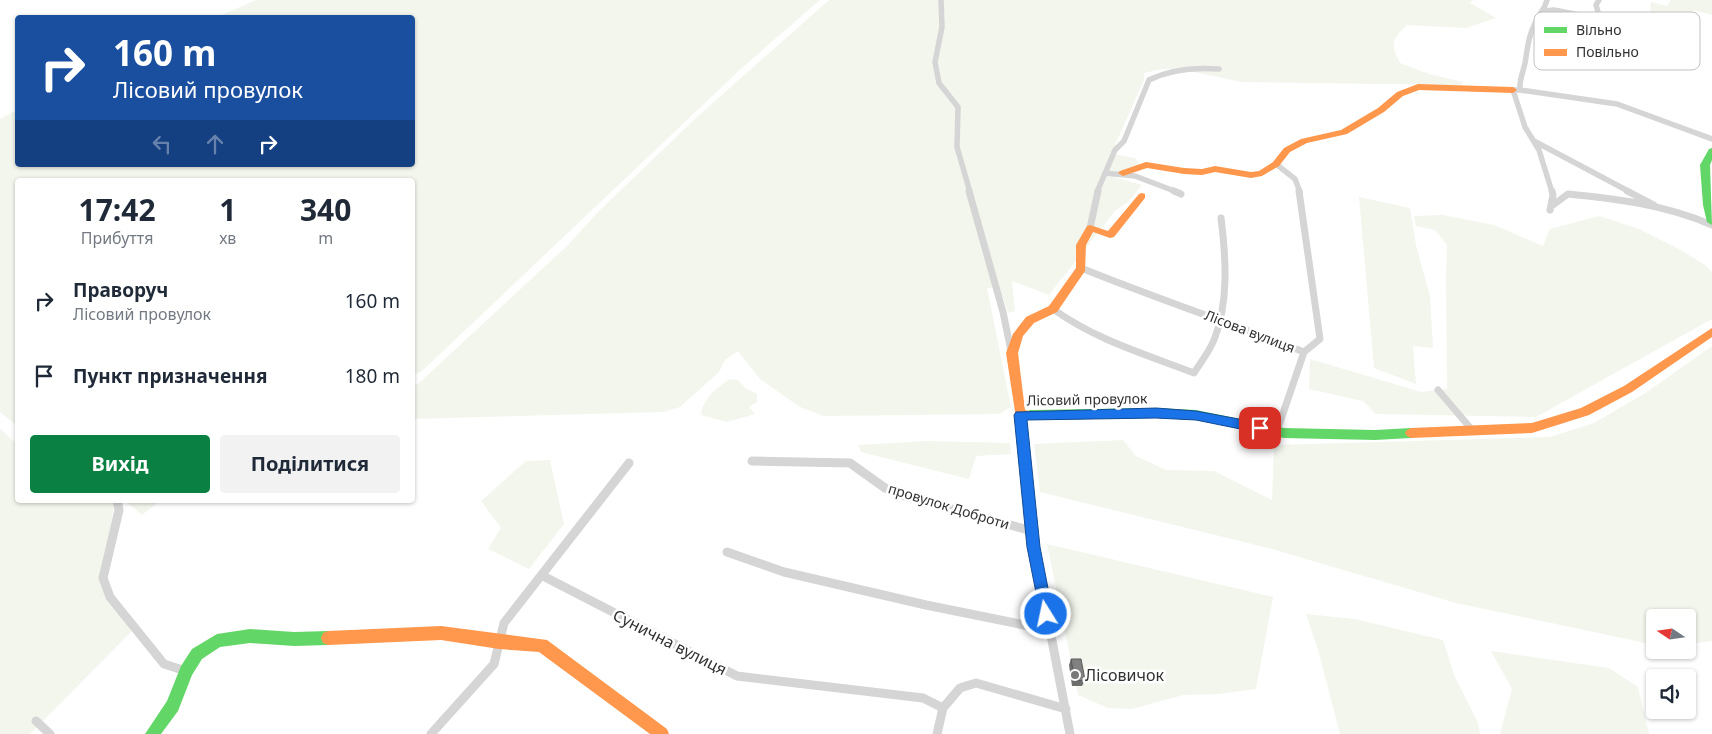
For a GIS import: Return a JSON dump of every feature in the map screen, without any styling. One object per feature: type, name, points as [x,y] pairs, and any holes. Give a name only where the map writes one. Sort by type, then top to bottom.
[{"type":"street","points":[[941,0],[942,26],[935,62],[939,83],[958,106],[957,147],[1003,312],[1012,353]]},
{"type":"street","points":[[1547,0],[1544,11],[1566,12]]},
{"type":"street","points":[[1598,12],[1596,5],[1599,0]]},
{"type":"street","points":[[1534,25],[1527,42],[1525,64],[1516,90],[1532,140],[1539,150],[1553,195],[1551,207],[1568,194],[1662,209],[1712,224],[1708,205],[1705,165],[1712,151]]},
{"type":"street","points":[[1081,268],[1081,245],[1090,228],[1098,189],[1116,150],[1124,141],[1149,80],[1157,75],[1180,70],[1219,69]]},
{"type":"street","points":[[1105,174],[1123,173],[1146,165],[1184,171],[1202,172],[1215,169],[1251,175],[1262,173],[1276,164],[1287,150],[1304,141],[1344,132],[1381,110],[1400,94],[1418,87],[1516,90],[1616,104],[1712,139]]},
{"type":"street","points":[[1532,140],[1662,209]]},
{"type":"street","name":"Лісова вулиця","points":[[1081,268],[1304,352],[1320,339],[1299,188],[1295,179],[1276,164]]},
{"type":"street","points":[[1123,173],[1181,194]]},
{"type":"street","points":[[1090,228],[1110,235],[1142,196]]},
{"type":"street","points":[[1052,309],[1067,320],[1111,343],[1157,357],[1194,373],[1215,337],[1220,320],[1224,274],[1220,218]]},
{"type":"street","name":"Лісовий провулок","points":[[1081,268],[1052,309],[1030,320],[1018,334],[1012,353],[1020,415],[1156,413],[1196,415],[1277,431],[1375,435],[1532,428],[1585,412],[1628,389],[1712,332]]},
{"type":"street","points":[[1277,431],[1304,352]]},
{"type":"street","points":[[1438,390],[1473,431]]},
{"type":"street","name":"провулок Доброти","points":[[1020,415],[1032,531],[1049,630],[1070,734]]},
{"type":"street","name":"провулок Доброти","points":[[752,461],[850,463],[885,488],[905,496],[1032,531]]},
{"type":"street","points":[[431,734],[494,664],[504,623],[543,576],[629,463]]},
{"type":"street","points":[[117,503],[118,510],[103,578],[110,597],[164,664],[186,671]]},
{"type":"street","points":[[727,552],[784,572],[926,605],[1049,630]]},
{"type":"street","name":"Сунична вулиця","points":[[543,576],[737,676],[923,698],[943,708]]},
{"type":"street","points":[[152,734],[173,706],[186,671],[197,654],[217,641],[250,636],[294,639],[441,633],[499,642],[542,645],[662,734]]},
{"type":"street","points":[[937,734],[943,708],[960,688],[976,683],[1066,709]]},
{"type":"street","points":[[36,720],[50,734]]},
{"type":"shaded area","points":[[256,0],[820,0],[744,66],[422,371],[415,374],[415,178],[15,178],[15,424],[0,412],[0,119],[15,111],[15,167],[415,167],[415,15],[222,15]]},
{"type":"shaded area","points":[[829,0],[1473,0],[1470,3],[1496,18],[1466,28],[1407,25],[1395,39],[1394,47],[1400,63],[1429,74],[1463,82],[1461,85],[1242,82],[1180,69],[1162,69],[1144,73],[1144,80],[1111,154],[1135,158],[1140,165],[1114,177],[1142,185],[1129,201],[1115,211],[1049,295],[1012,281],[1015,311],[1008,313],[1000,288],[987,288],[1011,407],[999,414],[824,416],[800,407],[760,379],[738,351],[725,360],[719,372],[680,407],[663,412],[415,419],[415,385],[568,245],[598,212],[697,117]]},
{"type":"shaded area","points":[[1671,0],[1712,0],[1712,15],[1693,10],[1692,12],[1650,12],[1651,2],[1667,6]]},
{"type":"shaded area","points":[[1359,197],[1410,208],[1416,245],[1430,296],[1433,348],[1413,346],[1416,384],[1374,368]]},
{"type":"shaded area","points":[[1443,215],[1494,225],[1543,246],[1550,229],[1599,216],[1639,229],[1679,249],[1705,265],[1712,272],[1712,319],[1536,417],[1376,414],[1363,401],[1309,389],[1310,359],[1421,392],[1447,389],[1447,245],[1435,230],[1416,226],[1414,216]]},
{"type":"shaded area","points":[[1712,346],[1712,641],[1696,643],[1696,609],[1646,609],[1646,643],[1456,603],[1272,549],[1040,492],[1034,444],[1123,440],[1136,456],[1166,470],[1214,471],[1272,500],[1274,445],[1550,437],[1594,423],[1647,392]]},
{"type":"shaded area","points":[[730,379],[738,380],[745,388],[757,394],[757,402],[749,407],[755,414],[727,422],[701,415],[707,399],[715,390]]},
{"type":"shaded area","points":[[0,429],[15,442],[15,503],[115,503],[101,578],[136,627],[30,734],[0,734]]},
{"type":"shaded area","points":[[926,441],[1010,443],[1011,454],[976,456],[969,479],[861,452],[858,445]]},
{"type":"shaded area","points":[[550,460],[564,524],[529,569],[488,549],[501,528],[481,501],[526,461]]},
{"type":"shaded area","points":[[128,503],[157,503],[142,515]]},
{"type":"shaded area","points":[[1047,544],[1273,597],[1256,689],[1218,694],[1183,695],[1132,709],[1108,708],[1078,695]]},
{"type":"shaded area","points":[[1306,614],[1355,619],[1443,640],[1454,675],[1478,723],[1480,734],[1340,734],[1319,653]]},
{"type":"shaded area","points":[[1491,651],[1609,668],[1638,687],[1649,734],[1500,734],[1512,689]]},
{"type":"building","points":[[1071,659],[1081,659],[1085,680],[1075,681]]},
{"type":"traffic: fast","points":[[1712,151],[1705,165],[1708,205],[1712,222]]},
{"type":"traffic: fast","points":[[1030,415],[1155,413],[1196,415],[1284,433],[1375,435],[1411,433]]},
{"type":"traffic: fast","points":[[152,734],[173,706],[186,671],[197,654],[217,641],[250,636],[294,639],[328,638]]},
{"type":"traffic: slow","points":[[1123,173],[1146,165],[1184,171],[1202,172],[1215,169],[1251,175],[1262,173],[1276,164],[1287,150],[1304,141],[1344,132],[1381,110],[1400,94],[1418,87],[1513,90]]},
{"type":"traffic: slow","points":[[1030,415],[1020,415],[1012,353],[1018,334],[1030,320],[1053,309],[1081,268],[1081,245],[1090,228],[1110,235],[1142,196]]},
{"type":"traffic: slow","points":[[1411,433],[1532,428],[1585,412],[1628,389],[1712,332]]},
{"type":"traffic: slow","points":[[328,638],[441,633],[499,642],[542,645],[662,734]]},
{"type":"place","name":"Лісовичок","points":[[1075,675]]},
{"type":"route","points":[[1046,614],[1034,547],[1020,415],[1156,413],[1196,415],[1260,428]]}]
